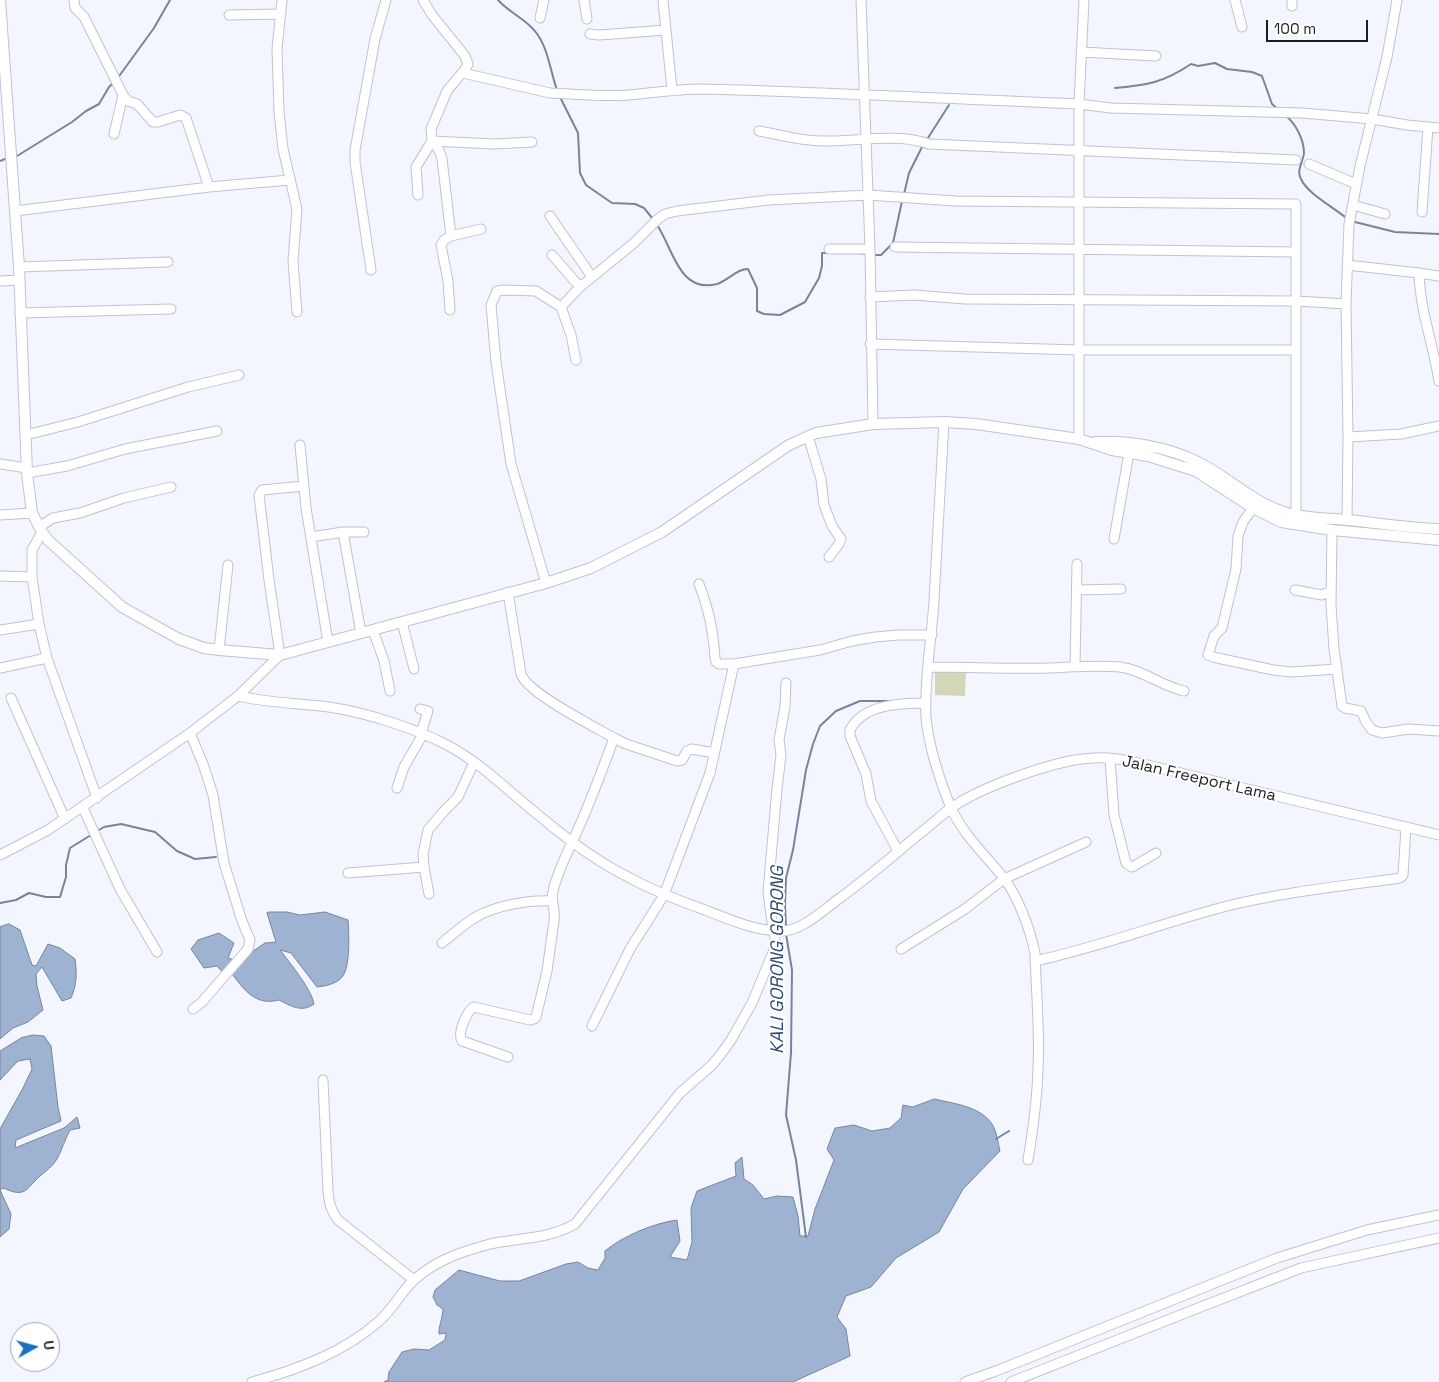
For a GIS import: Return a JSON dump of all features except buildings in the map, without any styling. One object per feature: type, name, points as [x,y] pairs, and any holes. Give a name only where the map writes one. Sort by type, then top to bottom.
[{"type":"main road","points":[[0,0],[2,66],[19,266],[27,471],[32,513],[48,540],[122,607],[179,639],[204,648],[280,655],[546,583],[591,568],[662,532],[776,454],[808,436],[838,428],[872,424],[944,422],[976,424],[1079,439],[1112,450],[1148,456],[1196,472],[1253,508],[1281,522],[1296,519],[1347,520],[1410,528],[1439,529]]},
{"type":"main road","points":[[1091,443],[1113,441],[1175,453],[1199,462],[1264,503],[1296,519],[1332,530],[1439,540]]},
{"type":"street","points":[[74,0],[75,8],[84,17],[116,83],[128,101],[137,104],[154,122],[180,115],[186,118],[209,187]]},
{"type":"street","points":[[282,0],[277,49],[279,112],[284,149],[297,209],[293,261],[297,312]]},
{"type":"street","points":[[371,270],[355,162],[355,150],[375,39],[386,0]]},
{"type":"street","points":[[418,195],[416,167],[432,141],[432,128],[447,91],[467,66],[466,57],[432,15],[423,0]]},
{"type":"street","points":[[540,18],[544,0]]},
{"type":"street","points":[[584,0],[587,19]]},
{"type":"street","points":[[663,0],[672,90]]},
{"type":"street","points":[[861,0],[870,253],[872,424]]},
{"type":"street","points":[[1079,439],[1079,104],[1084,0]]},
{"type":"street","points":[[1235,0],[1242,27]]},
{"type":"street","points":[[1347,520],[1346,304],[1349,224],[1356,184],[1387,57],[1397,0]]},
{"type":"street","points":[[229,15],[281,14]]},
{"type":"street","points":[[590,34],[666,30]]},
{"type":"street","points":[[1081,52],[1156,56]]},
{"type":"street","points":[[463,73],[561,93],[621,95],[672,90],[788,91],[1079,104],[1111,108],[1280,113],[1372,119],[1439,128]]},
{"type":"street","points":[[114,134],[123,95]]},
{"type":"street","points":[[1422,212],[1428,127]]},
{"type":"street","points":[[759,131],[795,138],[827,141],[866,139],[916,140],[929,144],[1296,160]]},
{"type":"street","points":[[432,141],[494,144],[532,142]]},
{"type":"street","points":[[432,141],[439,150],[442,159],[452,236]]},
{"type":"street","points":[[1309,164],[1356,184]]},
{"type":"street","points":[[15,211],[209,187],[290,180]]},
{"type":"street","points":[[561,307],[580,287],[650,228],[658,219],[666,214],[677,211],[760,201],[868,196],[955,200],[1296,204],[1296,519]]},
{"type":"street","points":[[1352,205],[1385,214]]},
{"type":"street","points":[[550,216],[592,277]]},
{"type":"street","points":[[450,310],[448,281],[441,246],[444,240],[452,236],[481,229]]},
{"type":"street","points":[[895,247],[1296,252]]},
{"type":"street","points":[[829,249],[870,253]]},
{"type":"street","points":[[552,255],[580,287]]},
{"type":"street","points":[[19,266],[168,262]]},
{"type":"street","points":[[1347,264],[1439,276]]},
{"type":"street","points":[[1419,273],[1422,306],[1439,381]]},
{"type":"street","points":[[0,281],[19,280]]},
{"type":"street","points":[[546,583],[511,464],[496,362],[491,304],[497,292],[511,290],[536,291],[561,307],[571,335],[576,360]]},
{"type":"street","points":[[870,297],[914,295],[965,299],[1296,301],[1346,304]]},
{"type":"street","points":[[20,313],[171,310]]},
{"type":"street","points":[[870,344],[1080,350],[1296,350]]},
{"type":"street","points":[[26,435],[78,422],[188,386],[239,375]]},
{"type":"street","points":[[944,422],[932,635],[926,700],[929,738],[951,808],[984,857],[1004,879],[1023,913],[1033,943],[1039,1024],[1038,1069],[1028,1160]]},
{"type":"street","points":[[1348,437],[1401,434],[1439,426]]},
{"type":"street","points":[[0,464],[27,471],[67,466],[125,449],[217,431]]},
{"type":"street","points":[[808,436],[821,479],[824,505],[832,526],[841,539],[829,556]]},
{"type":"street","points":[[300,445],[310,537],[328,642]]},
{"type":"street","points":[[1114,539],[1129,453]]},
{"type":"street","points":[[0,855],[48,830],[83,808],[190,733],[238,696],[280,655],[259,495],[262,490],[304,486]]},
{"type":"street","points":[[97,798],[47,658],[39,624],[32,577],[32,550],[40,529],[53,518],[80,513],[124,498],[171,487]]},
{"type":"street","points":[[1253,508],[1243,522],[1238,536],[1236,569],[1222,628],[1214,636],[1208,655],[1273,670],[1292,672],[1337,669]]},
{"type":"street","points":[[0,514],[32,513]]},
{"type":"street","points":[[1332,530],[1331,591],[1333,640],[1342,706],[1361,711],[1369,726],[1386,734],[1409,728],[1439,731]]},
{"type":"street","points":[[310,537],[344,532],[364,532]]},
{"type":"street","points":[[344,532],[361,633]]},
{"type":"street","points":[[1075,666],[1077,564]]},
{"type":"street","points":[[219,650],[228,565]]},
{"type":"street","points":[[0,576],[32,577]]},
{"type":"street","points":[[699,584],[709,612],[716,662],[719,664],[734,664],[820,650],[874,637],[898,634],[932,635]]},
{"type":"street","points":[[1077,590],[1120,589]]},
{"type":"street","points":[[1295,590],[1322,595],[1331,591]]},
{"type":"street","points":[[508,592],[521,674],[525,682],[560,707],[626,744],[677,761],[682,760],[687,752],[692,749],[714,753]]},
{"type":"street","points":[[402,622],[414,669]]},
{"type":"street","points":[[0,630],[39,624]]},
{"type":"street","points":[[373,630],[384,660],[390,691]]},
{"type":"street","points":[[0,668],[47,658]]},
{"type":"street","points":[[592,1026],[630,948],[664,894],[706,784],[734,664]]},
{"type":"street","points":[[929,667],[1052,668],[1075,666],[1126,669],[1151,677],[1170,688],[1184,690]]},
{"type":"street","points":[[252,1382],[290,1372],[358,1338],[379,1322],[414,1280],[442,1261],[490,1244],[522,1240],[564,1230],[575,1224],[680,1093],[712,1065],[731,1040],[752,1003],[774,950],[776,931],[768,892],[776,789],[781,755],[779,740],[785,706],[786,683]]},
{"type":"street","points":[[238,696],[254,700],[330,707],[422,733],[447,745],[474,762],[573,842],[627,877],[729,920],[776,931]]},
{"type":"street","points":[[11,698],[65,819]]},
{"type":"street","points":[[898,852],[871,801],[866,774],[850,736],[850,730],[869,710],[926,700]]},
{"type":"street","points":[[397,788],[404,767],[422,733],[428,711],[420,709]]},
{"type":"street","points":[[190,733],[210,782],[224,863],[242,921],[250,940],[244,955],[202,1002],[193,1009]]},
{"type":"street","points":[[508,1058],[462,1041],[460,1034],[470,1010],[474,1006],[530,1020],[536,1017],[547,970],[555,914],[552,901],[553,890],[614,738]]},
{"type":"street","name":"Jalan Freeport Lama","points":[[776,931],[796,928],[812,919],[855,887],[951,808],[981,791],[1045,768],[1078,760],[1095,758],[1139,763],[1439,836]]},
{"type":"street","points":[[1110,759],[1114,815],[1126,862],[1134,866],[1156,854]]},
{"type":"street","points":[[429,894],[423,854],[428,830],[458,797],[474,762]]},
{"type":"street","points":[[83,808],[120,888],[157,952]]},
{"type":"street","points":[[1035,957],[1078,951],[1227,906],[1258,899],[1346,884],[1400,878],[1403,875],[1406,827]]},
{"type":"street","points":[[902,949],[965,909],[1004,879],[1086,842]]},
{"type":"street","points":[[348,873],[424,867]]},
{"type":"street","points":[[442,943],[470,921],[488,911],[528,902],[552,901]]},
{"type":"street","points":[[324,1080],[328,1191],[333,1214],[414,1280]]},
{"type":"street","points":[[965,1382],[1277,1258],[1367,1230],[1439,1215]]},
{"type":"street","points":[[1011,1382],[1301,1268],[1439,1238]]},
{"type":"green space","points":[[966,670],[965,696],[935,695],[935,672]]},
{"type":"water","points":[[287,912],[300,915],[325,912],[348,920],[349,946],[347,967],[343,976],[333,983],[317,987],[291,953],[280,950],[309,991],[314,1004],[310,1007],[301,1008],[279,1000],[264,1001],[257,999],[232,974],[224,974],[217,966],[204,968],[191,949],[198,940],[219,933],[234,943],[228,958],[238,961],[265,943],[276,942],[267,913]]},
{"type":"water","points":[[9,924],[20,930],[32,965],[36,966],[48,944],[60,948],[75,959],[76,979],[71,998],[62,1001],[42,967],[36,974],[43,1010],[28,1022],[13,1028],[0,1039],[0,927]]},
{"type":"water","points":[[33,1035],[44,1036],[51,1046],[61,1121],[16,1140],[15,1148],[64,1128],[77,1117],[80,1128],[70,1130],[55,1162],[28,1189],[21,1192],[3,1188],[0,1190],[0,1129],[32,1069],[30,1059],[18,1061],[0,1080],[0,1051],[21,1038]]},
{"type":"water","points":[[935,1099],[974,1109],[981,1113],[995,1130],[1000,1151],[963,1189],[939,1232],[896,1258],[871,1287],[846,1296],[837,1317],[846,1329],[850,1356],[793,1382],[384,1382],[388,1380],[389,1372],[402,1352],[414,1349],[429,1350],[445,1340],[446,1333],[439,1334],[443,1309],[437,1305],[433,1297],[435,1290],[459,1270],[500,1281],[519,1281],[566,1264],[578,1262],[588,1268],[598,1270],[605,1258],[605,1251],[612,1245],[639,1231],[677,1220],[680,1241],[670,1257],[687,1260],[692,1242],[691,1208],[697,1191],[736,1176],[735,1163],[742,1157],[744,1179],[753,1185],[764,1199],[777,1196],[793,1197],[798,1216],[800,1236],[808,1236],[815,1209],[834,1160],[827,1149],[835,1128],[854,1125],[872,1131],[890,1128],[901,1118],[903,1105],[912,1107]]},
{"type":"water","points":[[0,1190],[11,1214],[9,1229],[0,1237]]},
{"type":"waterway","points":[[117,79],[154,28],[170,0]]},
{"type":"waterway","points":[[498,0],[535,31],[547,55],[557,90]]},
{"type":"waterway","points":[[1115,88],[1154,82],[1172,75],[1191,64],[1198,66],[1215,63],[1227,69],[1252,72],[1262,76],[1272,104],[1279,110]]},
{"type":"waterway","points":[[17,156],[99,104],[114,82]]},
{"type":"waterway","points":[[560,97],[578,133],[580,173],[586,185],[612,203],[635,204],[644,208],[653,219]]},
{"type":"waterway","points":[[926,141],[949,105]]},
{"type":"waterway","points":[[1286,116],[1296,128],[1303,143],[1304,153],[1299,173],[1301,179],[1314,195],[1345,217]]},
{"type":"waterway","points":[[904,194],[909,173],[923,145]]},
{"type":"waterway","points":[[0,161],[5,159]]},
{"type":"waterway","points":[[874,255],[881,255],[893,243],[902,201]]},
{"type":"waterway","points":[[1355,222],[1395,232],[1439,234]]},
{"type":"waterway","points":[[657,225],[679,267],[694,282],[704,285],[717,284],[744,269],[748,269],[757,288],[757,311],[764,314],[780,315],[805,302],[819,278],[822,266],[822,253],[829,253]]},
{"type":"waterway","points":[[857,253],[867,254]]},
{"type":"waterway","name":"KALI GORONG GORONG","points":[[786,927],[786,878],[793,850],[806,770],[820,726],[836,711],[860,701],[892,701]]},
{"type":"waterway","points":[[97,831],[104,827],[121,824],[155,832],[177,851],[195,859],[216,857]]},
{"type":"waterway","points":[[0,903],[16,900],[29,893],[46,897],[60,897],[66,877],[66,865],[70,848],[91,835]]},
{"type":"waterway","name":"KALI GORONG GORONG","points":[[786,934],[792,970],[791,1053],[786,1115],[796,1160],[806,1237]]},
{"type":"waterway","points":[[996,1139],[1009,1131]]}]
